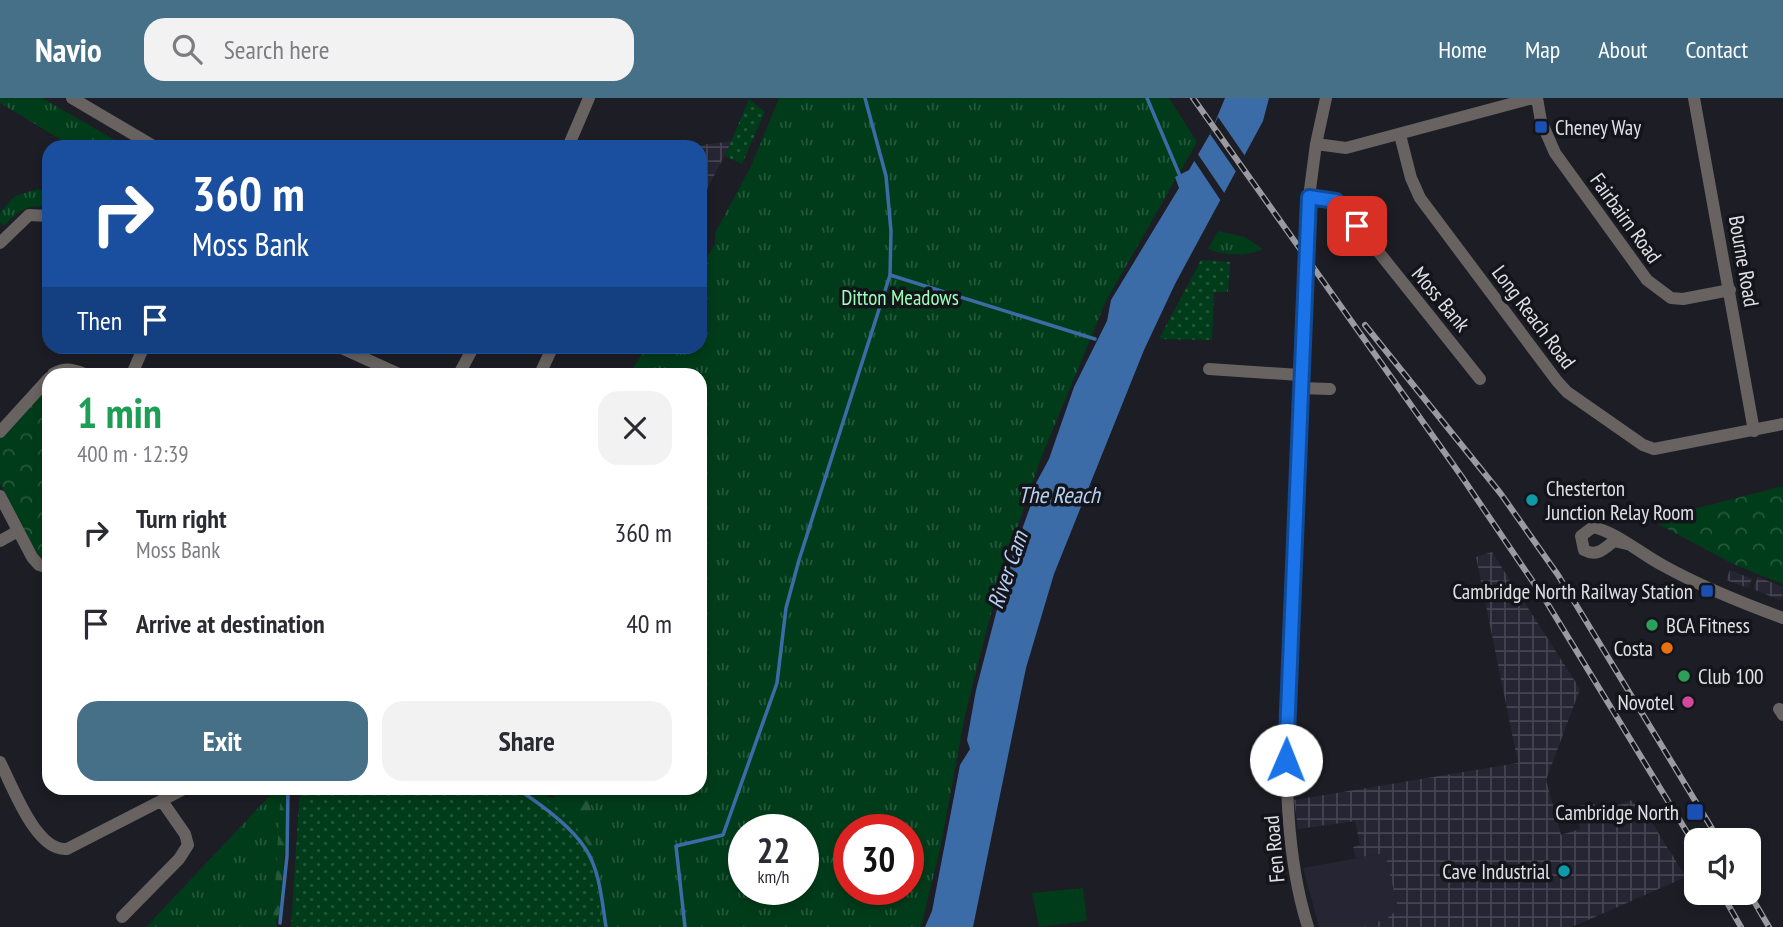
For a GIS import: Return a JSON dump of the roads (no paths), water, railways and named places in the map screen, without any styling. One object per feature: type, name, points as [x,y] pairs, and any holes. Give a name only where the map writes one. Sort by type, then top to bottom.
[{"type":"street","points":[[72,98],[143,140]]},
{"type":"street","points":[[571,140],[589,98]]},
{"type":"street","name":"Fen Road","points":[[1308,927],[1298,892],[1293,860],[1286,760],[1309,197],[1326,98]]},
{"type":"street","points":[[1316,144],[1346,148],[1535,98]]},
{"type":"street","name":"Fairbairn Road","points":[[1535,98],[1555,153],[1647,281],[1671,298],[1683,299],[1730,290]]},
{"type":"street","name":"Bourne Road","points":[[1694,98],[1754,430]]},
{"type":"street","name":"Long Reach Road","points":[[1400,135],[1411,178],[1420,198],[1567,392],[1643,445],[1654,449],[1783,424]]},
{"type":"street","name":"Moss Bank","points":[[1309,197],[1331,199],[1341,205],[1480,379]]},
{"type":"street","points":[[0,243],[29,215],[42,216]]},
{"type":"street","points":[[354,354],[385,368]]},
{"type":"street","points":[[1209,369],[1330,388]]},
{"type":"street","points":[[0,432],[42,386]]},
{"type":"street","points":[[0,496],[32,557],[42,566]]},
{"type":"street","points":[[1600,529],[1607,541],[1604,548]]},
{"type":"street","points":[[1627,544],[1614,541],[1591,553],[1580,543],[1586,530],[1600,529],[1627,544],[1699,585],[1783,618]]},
{"type":"street","points":[[0,541],[18,531]]},
{"type":"street","points":[[0,762],[38,835],[50,847],[59,850],[67,849],[173,795]]},
{"type":"street","points":[[122,917],[179,859],[188,845],[185,834],[162,801]]},
{"type":"water","name":"The Reach","points":[[1225,98],[1269,98],[1263,121],[1175,284],[1144,350],[1054,574],[1026,668],[973,927],[925,927],[932,911],[960,765],[970,749],[967,740],[976,690],[1007,571],[1033,499],[1035,485],[1049,459],[1074,387],[1107,321],[1111,300],[1179,188],[1175,177],[1189,170],[1210,134]]},
{"type":"waterway","points":[[685,927],[676,846],[723,835],[777,683],[786,608],[799,560],[890,275],[891,231],[886,176],[865,98]]},
{"type":"waterway","points":[[1147,98],[1180,176]]},
{"type":"waterway","points":[[890,275],[1095,339]]},
{"type":"waterway","points":[[280,923],[287,856],[288,795]]},
{"type":"waterway","points":[[526,795],[563,823],[585,848],[597,876],[606,927]]},
{"type":"railway","points":[[1193,98],[1462,477],[1546,601],[1684,828]]},
{"type":"railway","points":[[1365,325],[1501,494],[1558,575],[1712,828]]},
{"type":"railway","points":[[1728,905],[1741,927]]},
{"type":"railway","points":[[1756,905],[1769,927]]},
{"type":"place","name":"Cheney Way","points":[[1541,127]]},
{"type":"place","name":"Chesterton Junction Relay Room","points":[[1532,500]]},
{"type":"place","name":"Cambridge North Railway Station","points":[[1707,591]]},
{"type":"place","name":"BCA Fitness","points":[[1652,625]]},
{"type":"place","name":"Costa","points":[[1667,648]]},
{"type":"place","name":"Club 100","points":[[1684,676]]},
{"type":"place","name":"Novotel","points":[[1688,702]]},
{"type":"place","name":"Cambridge North","points":[[1695,812]]},
{"type":"place","name":"Cave Industrial","points":[[1564,871]]},
{"type":"park label","name":"Ditton Meadows","points":[[900,297]]},
{"type":"water label","name":"River Cam","points":[[1007,570]]}]
